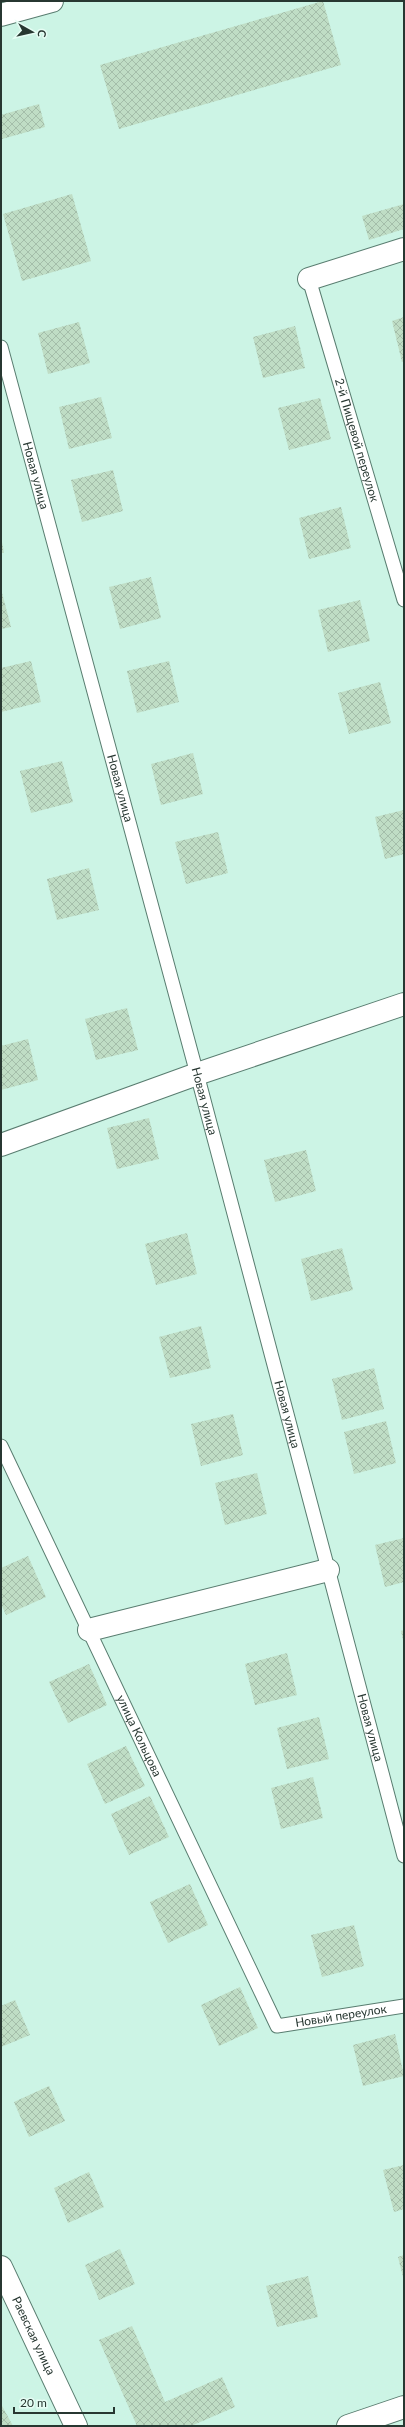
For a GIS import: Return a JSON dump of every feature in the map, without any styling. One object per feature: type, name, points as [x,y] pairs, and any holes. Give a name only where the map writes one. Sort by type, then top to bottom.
[{"type":"street","points":[[1,15],[52,1]]},
{"type":"street","points":[[309,279],[404,249]]},
{"type":"street","points":[[1,1145],[197,1074],[404,1004]]},
{"type":"street","points":[[89,1630],[328,1570]]},
{"type":"street","name":"Раевская улица","points":[[1,2267],[76,2426]]},
{"type":"street","points":[[348,2426],[404,2407]]},
{"type":"lane","name":"2-й Пищевой переулок","points":[[309,279],[404,600]]},
{"type":"lane","name":"Новая улица","points":[[1,347],[197,1074],[404,1856]]},
{"type":"lane","name":"улица Кольцова","points":[[1,1446],[277,2026]]},
{"type":"lane","name":"Новый переулок","points":[[277,2026],[404,2006]]},
{"type":"building","points":[[323,1],[341,65],[119,129],[100,65]]},
{"type":"building","points":[[39,104],[45,127],[2,139],[1,115]]},
{"type":"building","points":[[72,194],[91,261],[22,281],[3,214]]},
{"type":"building","points":[[404,204],[404,229],[369,240],[362,216]]},
{"type":"building","points":[[404,317],[404,361],[402,362],[392,321]]},
{"type":"building","points":[[79,322],[90,363],[48,374],[38,333]]},
{"type":"building","points":[[295,326],[305,368],[263,378],[253,337]]},
{"type":"building","points":[[101,397],[112,438],[69,449],[59,407]]},
{"type":"building","points":[[320,398],[331,439],[289,450],[278,408]]},
{"type":"building","points":[[113,470],[123,511],[82,522],[71,480]]},
{"type":"building","points":[[341,507],[351,548],[309,559],[299,518]]},
{"type":"building","points":[[2,542],[4,553],[1,553]]},
{"type":"building","points":[[151,577],[161,618],[120,629],[109,587]]},
{"type":"building","points":[[1,589],[11,627],[1,629]]},
{"type":"building","points":[[360,600],[370,641],[328,652],[318,610]]},
{"type":"building","points":[[31,661],[41,702],[1,712],[1,668]]},
{"type":"building","points":[[169,661],[179,702],[137,713],[127,671]]},
{"type":"building","points":[[380,682],[391,723],[349,734],[338,693]]},
{"type":"building","points":[[193,753],[203,794],[161,805],[151,764]]},
{"type":"building","points":[[62,761],[73,802],[31,813],[20,771]]},
{"type":"building","points":[[404,810],[404,854],[385,859],[375,817]]},
{"type":"building","points":[[218,832],[228,873],[186,884],[175,842]]},
{"type":"building","points":[[89,868],[99,910],[57,920],[47,879]]},
{"type":"building","points":[[127,1008],[138,1050],[96,1060],[85,1019]]},
{"type":"building","points":[[28,1039],[38,1080],[1,1090],[1,1046]]},
{"type":"building","points":[[149,1118],[159,1159],[117,1169],[107,1128]]},
{"type":"building","points":[[306,1150],[316,1191],[275,1202],[264,1160]]},
{"type":"building","points":[[187,1233],[197,1274],[156,1285],[145,1244]]},
{"type":"building","points":[[342,1248],[353,1290],[311,1301],[301,1259]]},
{"type":"building","points":[[201,1326],[211,1368],[170,1378],[159,1337]]},
{"type":"building","points":[[374,1368],[384,1409],[342,1420],[332,1379]]},
{"type":"building","points":[[233,1414],[243,1455],[201,1466],[191,1424]]},
{"type":"building","points":[[386,1421],[396,1463],[354,1474],[344,1432]]},
{"type":"building","points":[[257,1473],[267,1514],[225,1525],[215,1483]]},
{"type":"building","points":[[404,1538],[404,1582],[385,1587],[375,1545]]},
{"type":"building","points":[[28,1556],[46,1597],[6,1615],[1,1604],[1,1568]]},
{"type":"building","points":[[404,1630],[404,1640],[403,1640],[401,1631]]},
{"type":"building","points":[[287,1653],[297,1695],[255,1705],[245,1664]]},
{"type":"building","points":[[89,1664],[107,1705],[68,1723],[49,1682]]},
{"type":"building","points":[[319,1717],[329,1759],[287,1769],[277,1728]]},
{"type":"building","points":[[126,1746],[145,1786],[105,1804],[87,1764]]},
{"type":"building","points":[[313,1777],[323,1818],[281,1829],[271,1788]]},
{"type":"building","points":[[150,1796],[169,1837],[129,1855],[111,1814]]},
{"type":"building","points":[[190,1884],[208,1925],[168,1943],[150,1902]]},
{"type":"building","points":[[354,1925],[364,1966],[322,1977],[311,1935]]},
{"type":"building","points":[[240,1987],[258,2028],[219,2046],[201,2005]]},
{"type":"building","points":[[15,2000],[30,2035],[1,2047],[1,2006]]},
{"type":"building","points":[[395,2034],[404,2076],[363,2086],[353,2045]]},
{"type":"building","points":[[49,2086],[65,2121],[29,2137],[14,2102]]},
{"type":"building","points":[[404,2165],[404,2209],[394,2212],[383,2170]]},
{"type":"building","points":[[89,2172],[104,2207],[68,2223],[54,2188]]},
{"type":"building","points":[[120,2249],[135,2284],[99,2300],[85,2265]]},
{"type":"building","points":[[404,2255],[404,2277],[403,2277],[398,2257]]},
{"type":"building","points":[[308,2276],[318,2317],[277,2327],[266,2286]]},
{"type":"building","points":[[132,2326],[165,2402],[222,2377],[235,2407],[191,2426],[137,2426],[99,2340]]},
{"type":"building","points":[[1,2404],[13,2426],[1,2426]]}]
